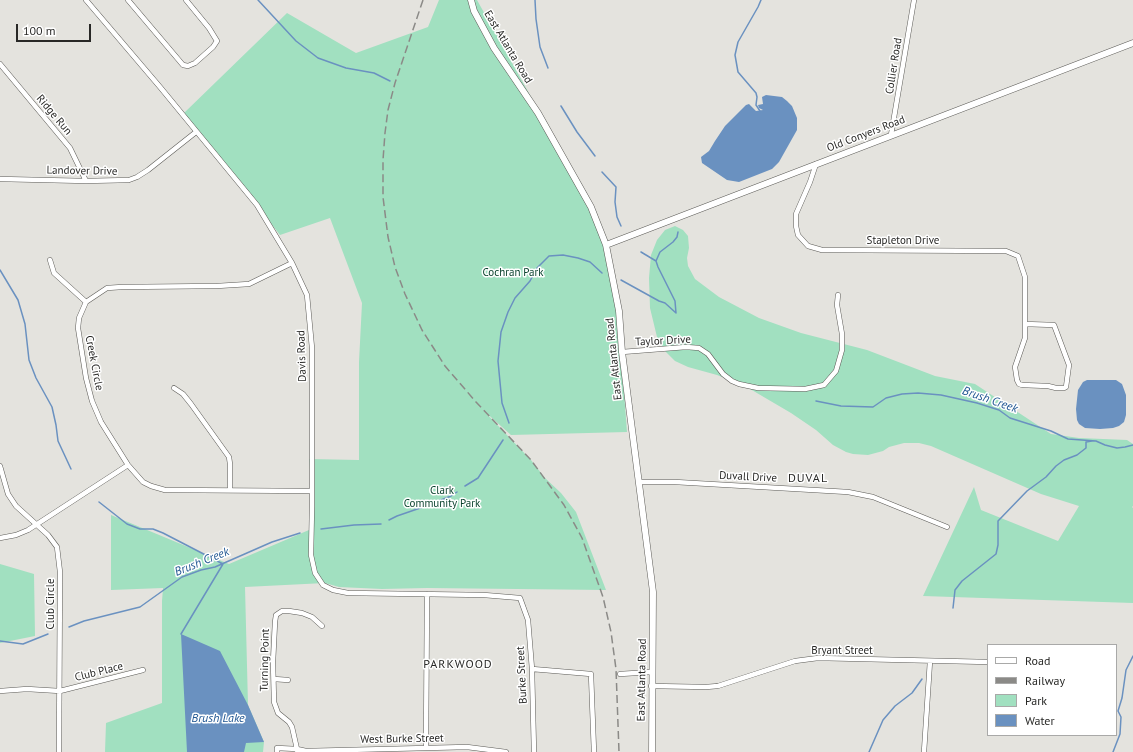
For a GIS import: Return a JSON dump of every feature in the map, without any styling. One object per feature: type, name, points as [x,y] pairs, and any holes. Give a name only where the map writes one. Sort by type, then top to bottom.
[{"type":"street","name":"Davis Road","points":[[86,0],[257,205],[292,263],[308,295],[312,348],[311,555],[315,573],[323,585],[333,590],[348,593],[484,595],[520,598]]},
{"type":"street","points":[[128,0],[183,65],[188,66],[195,63],[213,47],[216,41],[209,28],[186,0]]},
{"type":"street","name":"East Atlanta Road","points":[[471,0],[474,11],[494,48],[538,113],[591,207],[606,245],[619,311],[622,352],[653,592],[651,686],[652,752]]},
{"type":"street","name":"Collier Road","points":[[891,135],[914,0]]},
{"type":"street","name":"Old Conyers Road","points":[[606,245],[1133,43]]},
{"type":"street","name":"Ridge Run","points":[[0,64],[70,148],[86,181]]},
{"type":"street","name":"Landover Drive","points":[[0,179],[119,181],[137,177],[196,132]]},
{"type":"street","name":"Stapleton Drive","points":[[816,164],[796,214],[798,235],[808,246],[822,250],[1006,250],[1018,256],[1025,277],[1025,324],[1024,338],[1015,367],[1015,375],[1019,384],[1066,387],[1069,365],[1054,325],[1025,324]]},
{"type":"street","points":[[50,260],[54,273],[86,302],[107,288],[249,284],[292,263]]},
{"type":"street","name":"Taylor Drive","points":[[622,352],[686,347],[699,348],[705,352],[723,374],[739,384],[758,388],[805,389],[824,386],[836,371],[842,350],[842,334],[837,305],[838,295]]},
{"type":"street","name":"Creek Circle","points":[[86,302],[79,318],[78,328],[86,378],[92,401],[101,422],[128,465],[143,482],[158,489],[176,490],[312,491]]},
{"type":"street","points":[[174,388],[183,394],[192,404],[228,457],[230,464],[230,490]]},
{"type":"street","points":[[0,538],[22,533],[37,525],[128,465]]},
{"type":"street","name":"Club Circle","points":[[0,466],[8,494],[16,506],[48,535],[57,547],[59,559],[60,752]]},
{"type":"street","name":"Duvall Drive","points":[[639,482],[675,482],[848,492],[873,496],[947,527]]},
{"type":"street","points":[[426,747],[427,594]]},
{"type":"street","name":"Burke Street","points":[[520,598],[528,620],[532,669],[534,752]]},
{"type":"street","name":"Turning Point","points":[[297,750],[292,727],[289,722],[278,713],[273,694],[274,622],[276,615],[282,611],[302,613],[312,617],[322,626]]},
{"type":"street","name":"Bryant Street","points":[[651,686],[718,686],[795,661],[818,658],[987,662]]},
{"type":"street","points":[[924,752],[930,661]]},
{"type":"street","points":[[532,669],[591,674],[594,752]]},
{"type":"street","name":"Club Place","points":[[0,691],[27,689],[60,691],[143,670]]},
{"type":"street","points":[[620,674],[652,672]]},
{"type":"street","points":[[274,679],[288,680]]},
{"type":"street","name":"West Burke Street","points":[[277,752],[277,748],[306,751],[467,747],[506,752]]},
{"type":"green space","points":[[439,0],[477,0],[589,201],[609,244],[617,297],[627,432],[511,435],[483,410],[531,460],[576,512],[606,590],[427,588],[382,589],[339,587],[325,583],[245,587],[248,705],[264,742],[263,752],[105,752],[106,723],[162,703],[163,588],[111,590],[111,515],[229,564],[309,530],[309,557],[316,569],[311,555],[312,491],[309,459],[359,460],[359,362],[362,303],[330,218],[280,235],[184,113],[287,13],[356,53],[428,27]]},
{"type":"green space","points":[[675,226],[683,230],[688,236],[688,266],[695,279],[719,297],[759,318],[801,333],[867,350],[935,376],[975,384],[1051,434],[1079,438],[1127,440],[1133,444],[1133,603],[923,596],[974,487],[981,510],[1058,541],[1079,506],[1041,494],[931,446],[919,443],[904,443],[868,455],[846,452],[833,445],[816,430],[791,413],[745,386],[717,375],[688,367],[675,361],[664,350],[657,337],[650,308],[649,278],[651,255],[657,240],[665,230]]},
{"type":"green space","points":[[0,564],[34,574],[35,636],[0,643]]},
{"type":"water","points":[[766,95],[782,97],[792,106],[797,118],[797,130],[779,162],[772,169],[739,182],[727,180],[702,163],[701,157],[709,151],[725,126],[746,105],[749,104],[756,111],[763,110],[759,108],[758,105],[763,104],[762,97]]},
{"type":"water","points":[[1087,380],[1116,380],[1122,384],[1126,395],[1126,415],[1124,422],[1119,426],[1100,429],[1085,428],[1079,424],[1076,409],[1078,390],[1083,382]]},
{"type":"water","name":"Brush Lake","points":[[181,634],[220,651],[248,705],[264,742],[246,743],[244,752],[187,752]]},
{"type":"waterway","points":[[258,0],[296,41],[318,58],[346,68],[374,73],[390,81]]},
{"type":"waterway","points":[[535,0],[540,47],[548,68]]},
{"type":"waterway","points":[[760,111],[756,105],[756,93],[738,72],[735,55],[738,42],[761,0]]},
{"type":"waterway","points":[[561,106],[577,132],[595,156]]},
{"type":"waterway","points":[[602,172],[616,187],[615,202],[617,217],[621,226]]},
{"type":"waterway","points":[[676,313],[675,301],[656,261],[660,252],[673,242],[677,237],[678,232]]},
{"type":"waterway","points":[[641,252],[656,261]]},
{"type":"waterway","name":"Brush Creek","points":[[509,423],[502,403],[498,361],[501,332],[515,298],[530,281],[537,268],[549,256],[563,255],[578,258],[590,262],[602,273]]},
{"type":"waterway","points":[[0,270],[18,300],[25,324],[29,360],[36,378],[52,407],[58,441],[71,469]]},
{"type":"waterway","name":"Brush Creek","points":[[621,280],[665,303],[676,313]]},
{"type":"waterway","name":"Brush Creek","points":[[816,401],[841,406],[873,407],[886,398],[902,394],[918,393],[941,395],[977,403],[999,410],[1010,418],[1051,431],[1068,439],[1096,441],[1117,448],[1133,445]]},
{"type":"waterway","name":"Brush Creek","points":[[465,486],[478,478],[503,440]]},
{"type":"waterway","points":[[953,608],[955,590],[962,581],[996,554],[998,545],[998,521],[1027,491],[1046,477],[1056,466],[1064,460],[1077,455],[1086,448],[1086,442],[1092,441]]},
{"type":"waterway","name":"Brush Creek","points":[[389,520],[451,496],[457,492]]},
{"type":"waterway","points":[[99,502],[127,524],[140,529],[153,529],[163,533],[223,564]]},
{"type":"waterway","name":"Brush Creek","points":[[321,529],[354,525],[381,524]]},
{"type":"waterway","name":"Brush Creek","points":[[69,627],[84,621],[140,607],[182,577],[215,567],[272,542],[300,533]]},
{"type":"waterway","points":[[181,634],[223,564]]},
{"type":"waterway","name":"Brush Creek","points":[[0,641],[23,644],[48,634]]},
{"type":"waterway","points":[[1113,752],[1120,734],[1121,717],[1118,711],[1122,698],[1126,670],[1133,656]]},
{"type":"waterway","points":[[869,752],[883,720],[895,706],[912,693],[922,679]]},
{"type":"railway","points":[[423,0],[395,83],[388,110],[385,133],[383,197],[388,237],[395,267],[405,294],[422,330],[445,366],[476,402],[531,460],[564,505],[582,538],[603,597],[611,632],[616,669],[619,752]]},
{"type":"district","name":"DUVAL","points":[[808,479]]},
{"type":"district","name":"PARKWOOD","points":[[458,665]]},
{"type":"park label","name":"Cochran Park","points":[[513,273]]},
{"type":"park label","name":"Clark Community Park","points":[[442,497]]}]
